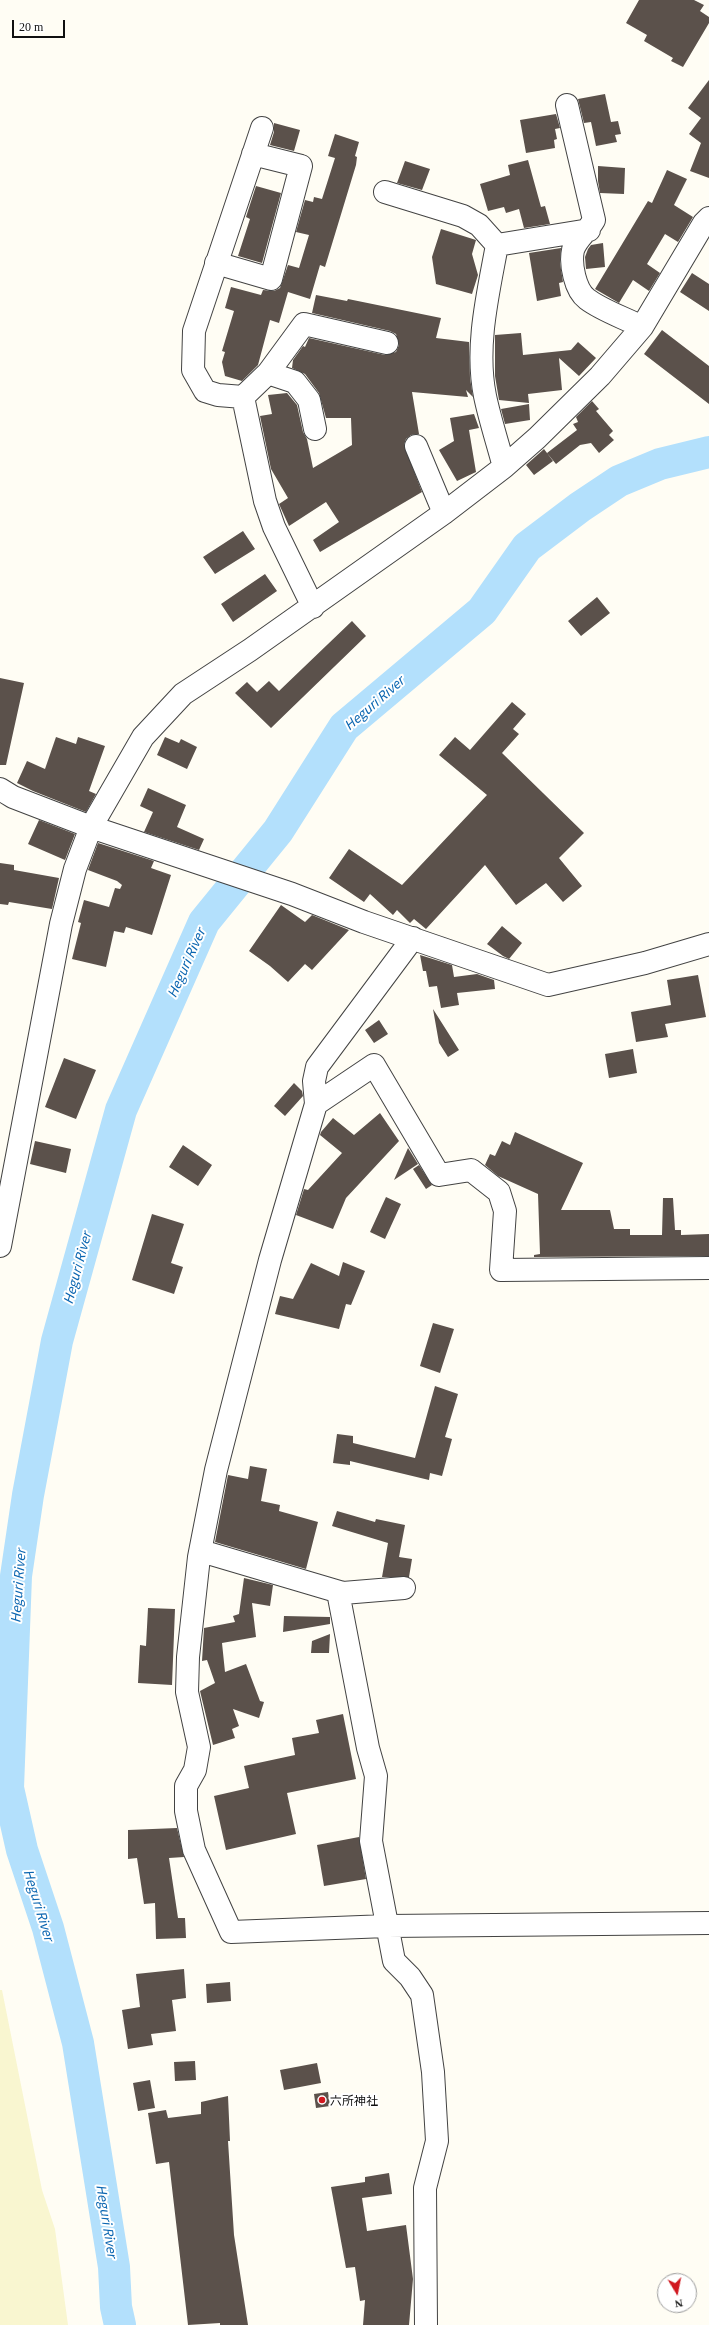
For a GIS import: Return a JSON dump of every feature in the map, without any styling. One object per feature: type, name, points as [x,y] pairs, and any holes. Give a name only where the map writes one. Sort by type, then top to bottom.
[{"type":"street","points":[[567,105],[594,220],[589,230],[578,241],[573,251],[573,269],[578,286],[586,298],[642,327]]},
{"type":"street","points":[[262,128],[194,331],[192,370],[205,390],[218,395],[243,397],[268,373],[304,324],[387,344]]},
{"type":"street","points":[[216,263],[271,279],[301,166],[253,154]]},
{"type":"street","points":[[385,192],[463,216],[480,225],[497,245]]},
{"type":"street","points":[[0,1246],[62,924],[75,869],[91,827],[143,737],[173,703],[206,677],[250,650],[313,607],[444,513],[504,467],[571,405],[642,327],[707,222]]},
{"type":"street","points":[[497,245],[589,230]]},
{"type":"street","points":[[497,245],[484,320],[482,364],[485,396],[504,467]]},
{"type":"street","points":[[268,373],[295,382],[309,400],[314,429]]},
{"type":"street","points":[[243,397],[265,501],[274,527],[313,607]]},
{"type":"street","points":[[416,446],[444,513]]},
{"type":"street","points":[[0,789],[13,797],[91,827],[198,864],[292,894],[548,985],[645,963],[709,944]]},
{"type":"street","points":[[413,938],[317,1067],[314,1081],[316,1104],[268,1267],[216,1470],[200,1551],[188,1657],[186,1692],[198,1747],[195,1770],[186,1786],[186,1811],[194,1850],[231,1932],[387,1926],[709,1922]]},
{"type":"street","points":[[316,1104],[374,1065],[439,1175],[471,1170],[499,1192],[505,1211],[501,1270],[709,1268]]},
{"type":"street","points":[[200,1551],[343,1593],[404,1588]]},
{"type":"street","points":[[338,1592],[368,1748],[376,1776],[371,1841],[387,1926],[394,1961],[410,1977],[422,1995],[433,2072],[437,2141],[424,2188],[426,2325]]},
{"type":"shaded area","points":[[0,1990],[2,1990],[42,2190],[55,2229],[68,2325],[0,2325]]},
{"type":"building","points":[[639,0],[694,0],[704,5],[700,11],[709,17],[709,23],[683,67],[671,61],[673,58],[644,41],[647,35],[626,23]]},
{"type":"building","points":[[709,80],[709,178],[690,171],[701,143],[689,134],[701,118],[688,108]]},
{"type":"building","points":[[605,94],[611,122],[618,121],[621,134],[615,135],[617,142],[596,146],[591,122],[584,123],[578,99]]},
{"type":"building","points":[[556,114],[560,128],[555,129],[557,139],[554,140],[555,148],[526,153],[520,120]]},
{"type":"building","points":[[274,123],[300,130],[294,151],[270,145],[274,132]]},
{"type":"building","points":[[335,134],[359,142],[355,156],[357,157],[356,165],[325,267],[320,265],[310,299],[288,292],[279,323],[270,320],[258,365],[242,381],[225,376],[222,362],[225,352],[222,351],[234,311],[225,308],[231,287],[261,295],[263,290],[274,291],[280,288],[288,265],[299,268],[309,235],[296,232],[305,200],[313,202],[314,197],[322,199],[335,158],[328,156]]},
{"type":"building","points":[[528,160],[541,207],[545,206],[550,224],[524,228],[519,209],[506,213],[504,207],[488,211],[480,184],[510,175],[508,165]]},
{"type":"building","points":[[405,161],[430,169],[422,190],[397,183]]},
{"type":"building","points":[[598,166],[625,168],[624,194],[600,193]]},
{"type":"building","points":[[667,170],[687,179],[674,205],[693,217],[678,242],[665,234],[647,264],[660,273],[649,291],[633,280],[619,303],[595,289],[648,201],[652,203]]},
{"type":"building","points":[[256,186],[281,193],[262,263],[238,256],[250,219],[246,217]]},
{"type":"building","points":[[441,229],[476,240],[472,254],[478,275],[472,294],[436,284],[432,257]]},
{"type":"building","points":[[603,243],[605,267],[586,269],[585,257],[588,249],[591,245]]},
{"type":"building","points":[[561,248],[560,263],[563,282],[559,283],[561,296],[537,301],[529,253]]},
{"type":"building","points":[[692,273],[709,284],[709,311],[680,292]]},
{"type":"building","points":[[316,295],[347,301],[348,299],[441,318],[436,338],[469,342],[470,378],[473,397],[466,390],[468,397],[412,392],[419,434],[411,435],[406,439],[404,445],[422,492],[320,552],[313,540],[339,522],[326,502],[289,526],[279,504],[288,498],[271,469],[260,416],[272,414],[268,395],[287,393],[297,405],[303,432],[307,439],[313,468],[352,445],[351,418],[326,418],[319,393],[305,374],[292,368],[293,360],[303,346],[305,347],[309,338],[385,355],[396,352],[399,345],[396,334],[390,331],[312,313]]},
{"type":"building","points":[[662,330],[709,366],[709,404],[644,354]]},
{"type":"building","points":[[521,333],[523,355],[571,350],[578,342],[596,358],[579,376],[559,358],[562,390],[528,394],[529,403],[499,400],[495,376],[495,335]]},
{"type":"building","points":[[592,401],[599,409],[596,411],[613,431],[609,435],[614,440],[599,453],[591,443],[580,445],[556,464],[547,453],[577,430],[573,424],[578,422],[576,417]]},
{"type":"building","points":[[529,404],[530,420],[505,424],[501,409]]},
{"type":"building","points":[[474,414],[479,428],[469,430],[476,472],[457,481],[439,450],[454,441],[450,418]]},
{"type":"building","points":[[544,449],[553,461],[534,475],[526,465]]},
{"type":"building","points":[[243,531],[255,549],[215,574],[203,557]]},
{"type":"building","points":[[265,574],[277,591],[233,622],[221,604]]},
{"type":"building","points":[[597,597],[610,613],[581,636],[568,621]]},
{"type":"building","points":[[352,621],[366,636],[271,728],[235,693],[247,682],[257,692],[269,681],[279,691]]},
{"type":"building","points":[[0,678],[24,683],[6,765],[0,765]]},
{"type":"building","points":[[512,702],[526,714],[513,729],[519,734],[502,753],[584,833],[559,858],[582,886],[563,902],[546,883],[516,905],[485,865],[426,929],[414,919],[410,923],[397,910],[393,915],[370,894],[364,902],[329,878],[349,849],[402,885],[487,795],[439,755],[455,737],[470,750]]},
{"type":"building","points":[[56,737],[76,744],[78,737],[105,746],[89,791],[96,794],[86,812],[17,783],[27,761],[45,769]]},
{"type":"building","points":[[165,737],[179,743],[181,739],[197,747],[187,769],[157,755]]},
{"type":"building","points":[[148,788],[186,805],[177,827],[204,839],[199,850],[144,832],[153,812],[140,806]]},
{"type":"building","points":[[39,820],[75,834],[65,860],[28,844]]},
{"type":"building","points":[[98,843],[154,861],[151,868],[171,875],[152,935],[126,927],[124,933],[114,931],[106,967],[72,959],[81,923],[78,922],[84,900],[109,907],[115,888],[120,889],[122,885],[117,881],[88,870]]},
{"type":"building","points":[[0,863],[14,865],[14,870],[59,878],[52,909],[9,902],[8,905],[0,904]]},
{"type":"building","points":[[281,905],[305,922],[312,915],[349,930],[312,970],[305,964],[288,982],[270,966],[249,951]]},
{"type":"building","points":[[502,926],[522,943],[509,959],[487,944]]},
{"type":"building","points":[[420,955],[452,965],[454,977],[477,974],[494,980],[495,989],[457,993],[459,1005],[441,1008],[437,986],[429,987],[426,971],[423,971]]},
{"type":"building","points":[[698,975],[706,1017],[665,1024],[668,1037],[636,1042],[631,1012],[671,1005],[667,980]]},
{"type":"building","points":[[433,1009],[459,1050],[448,1057],[439,1043]]},
{"type":"building","points":[[379,1020],[388,1034],[374,1043],[365,1030]]},
{"type":"building","points":[[633,1049],[637,1073],[609,1078],[605,1054]]},
{"type":"building","points":[[64,1058],[96,1070],[76,1119],[45,1107]]},
{"type":"building","points":[[294,1083],[302,1091],[303,1096],[285,1116],[274,1106]]},
{"type":"building","points":[[380,1113],[399,1141],[346,1198],[333,1229],[296,1215],[304,1189],[308,1190],[342,1153],[320,1135],[321,1132],[333,1118],[354,1135]]},
{"type":"building","points":[[515,1132],[583,1163],[561,1210],[610,1210],[614,1229],[630,1229],[630,1235],[662,1235],[663,1198],[673,1198],[675,1230],[681,1230],[681,1235],[709,1234],[709,1256],[534,1257],[534,1255],[540,1254],[538,1194],[498,1176],[485,1165],[490,1154],[495,1156],[502,1141],[510,1145]]},
{"type":"building","points":[[35,1141],[71,1149],[66,1173],[30,1164]]},
{"type":"building","points":[[183,1145],[212,1165],[198,1186],[169,1167]]},
{"type":"building","points":[[408,1148],[418,1164],[394,1180]]},
{"type":"building","points":[[419,1165],[432,1185],[426,1189],[413,1169]]},
{"type":"building","points":[[386,1197],[401,1204],[385,1239],[370,1232]]},
{"type":"building","points":[[152,1214],[184,1224],[171,1263],[183,1267],[174,1294],[132,1280]]},
{"type":"building","points":[[343,1262],[365,1271],[351,1305],[346,1304],[339,1329],[275,1314],[280,1296],[293,1299],[311,1263],[339,1276]]},
{"type":"building","points":[[433,1323],[454,1329],[440,1373],[420,1366]]},
{"type":"building","points":[[435,1386],[458,1394],[445,1437],[452,1439],[442,1476],[430,1473],[429,1480],[350,1461],[350,1465],[333,1463],[337,1434],[353,1436],[353,1443],[415,1458]]},
{"type":"building","points":[[250,1466],[267,1469],[261,1501],[280,1505],[279,1511],[318,1522],[306,1569],[215,1542],[228,1475],[248,1479]]},
{"type":"building","points":[[337,1511],[375,1522],[376,1519],[405,1525],[399,1557],[412,1559],[409,1577],[382,1577],[388,1543],[332,1526]]},
{"type":"building","points":[[244,1578],[273,1585],[270,1606],[252,1603],[256,1637],[222,1643],[225,1672],[246,1664],[260,1701],[264,1702],[259,1718],[233,1709],[239,1726],[232,1729],[235,1738],[213,1745],[200,1691],[215,1683],[207,1660],[202,1661],[204,1628],[235,1622],[233,1616],[239,1614]]},
{"type":"building","points":[[148,1608],[175,1609],[172,1685],[138,1683],[140,1645],[146,1646]]},
{"type":"building","points":[[284,1616],[330,1617],[330,1624],[283,1632]]},
{"type":"building","points":[[330,1634],[329,1653],[311,1653],[312,1641]]},
{"type":"building","points":[[343,1714],[356,1779],[287,1793],[296,1834],[226,1850],[214,1796],[249,1788],[244,1766],[295,1755],[292,1738],[319,1733],[316,1720]]},
{"type":"building","points":[[177,1828],[184,1857],[169,1858],[178,1918],[185,1918],[186,1938],[156,1939],[155,1903],[144,1904],[137,1858],[128,1859],[128,1830]]},
{"type":"building","points":[[359,1837],[366,1879],[324,1886],[317,1845]]},
{"type":"building","points":[[184,1969],[186,1998],[172,2000],[176,2031],[151,2034],[153,2045],[128,2049],[122,2010],[140,2007],[136,1974]]},
{"type":"building","points":[[230,1982],[231,2001],[207,2003],[206,1984]]},
{"type":"building","points":[[195,2061],[196,2080],[175,2081],[174,2062]]},
{"type":"building","points":[[317,2063],[321,2083],[284,2090],[280,2070]]},
{"type":"building","points":[[150,2080],[155,2108],[138,2111],[133,2083]]},
{"type":"building","name":"六所神社","points":[[328,2092],[330,2106],[316,2108],[314,2094]]},
{"type":"building","points":[[228,2096],[230,2141],[228,2141],[234,2235],[248,2325],[220,2325],[220,2323],[188,2325],[169,2162],[156,2164],[148,2113],[166,2110],[168,2118],[201,2114],[201,2102]]},
{"type":"building","points":[[389,2173],[392,2194],[362,2198],[367,2231],[406,2225],[413,2279],[409,2325],[363,2325],[365,2300],[360,2301],[355,2267],[346,2268],[331,2187],[365,2182],[365,2177]]},
{"type":"waterway","name":"Heguri River","points":[[120,2325],[116,2307],[114,2267],[78,2043],[48,1928],[22,1850],[8,1788],[16,1576],[28,1495],[57,1341],[121,1110],[204,922],[278,831],[344,727],[482,611],[527,547],[580,507],[619,481],[660,464],[709,452]]},
{"type":"place","name":"六所神社","points":[[322,2100]]}]
